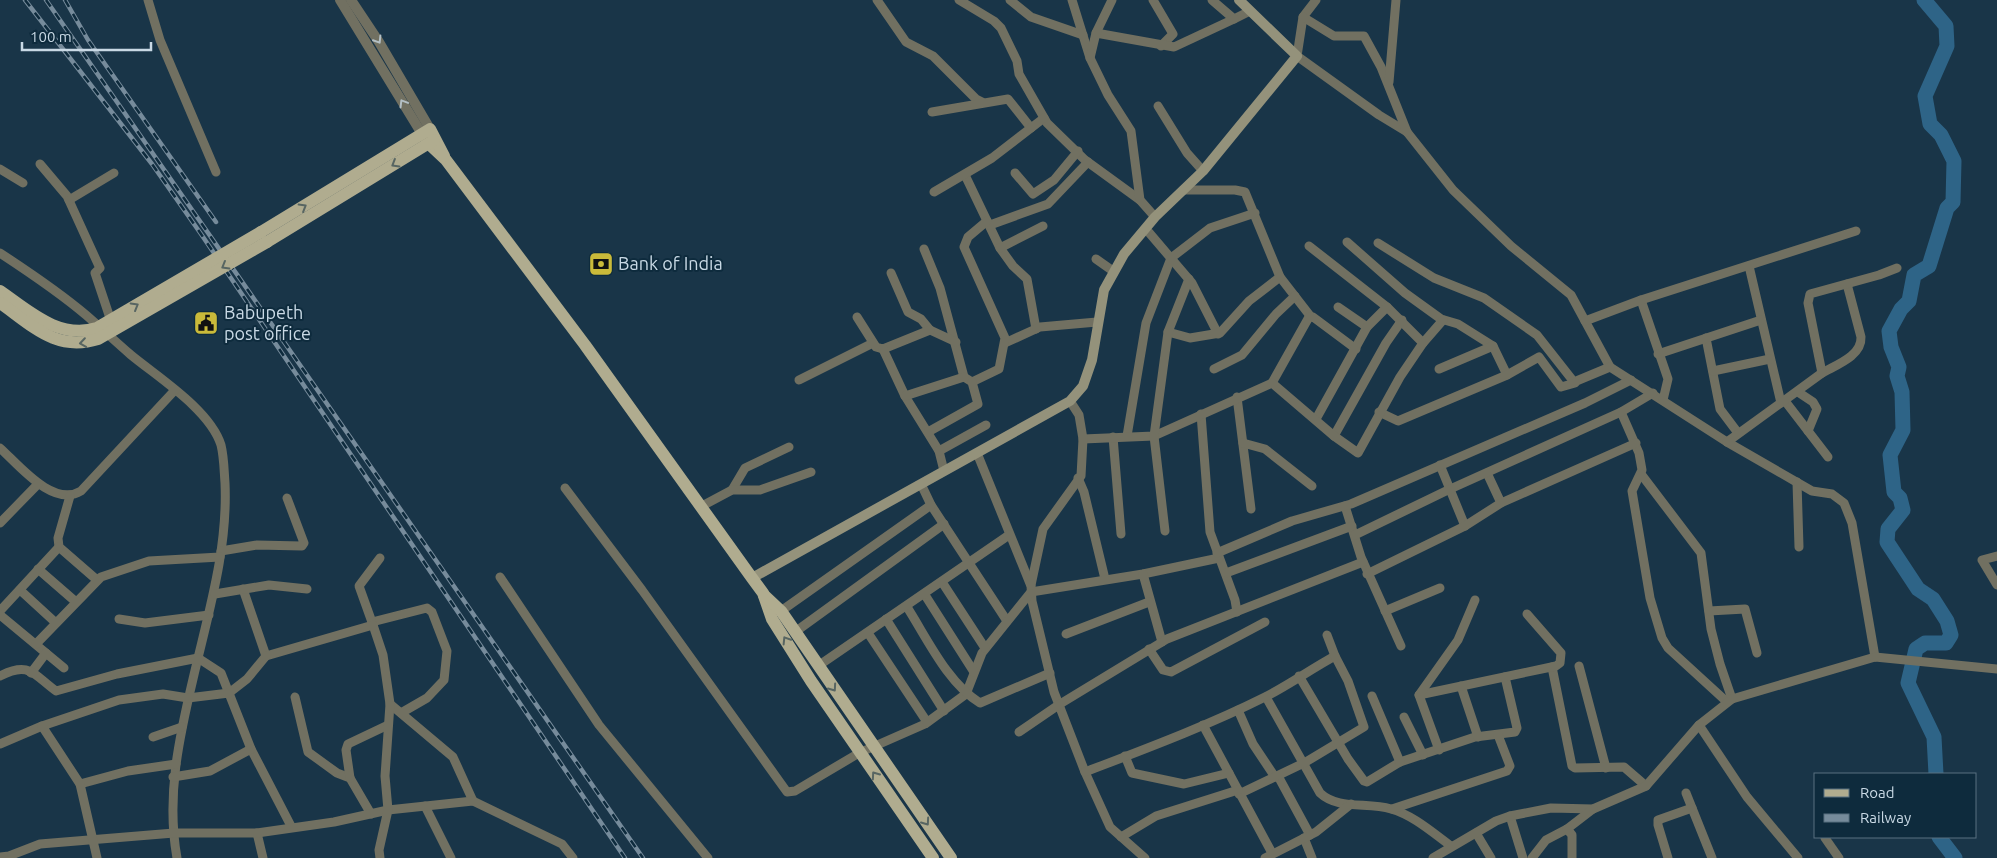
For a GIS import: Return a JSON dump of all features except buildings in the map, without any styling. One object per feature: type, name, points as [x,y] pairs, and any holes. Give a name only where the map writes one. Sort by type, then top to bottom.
[{"type":"main road","points":[[752,578],[1070,401],[1083,386],[1092,360],[1104,290],[1113,271],[1155,217],[1203,171],[1297,56],[1240,0]]},
{"type":"main road","points":[[0,303],[49,337],[65,343],[87,343],[98,340],[429,137],[702,506],[763,593],[781,611],[951,858]]},
{"type":"main road","points":[[0,290],[54,327],[76,332],[87,331],[264,237]]},
{"type":"main road","points":[[763,593],[772,619],[859,753],[933,858]]},
{"type":"street","points":[[151,0],[160,40],[216,172]]},
{"type":"street","points":[[340,0],[429,137]]},
{"type":"street","points":[[351,0],[379,42],[429,137]]},
{"type":"street","points":[[877,0],[906,42],[935,57],[976,100],[982,102]]},
{"type":"street","points":[[959,0],[994,21],[1001,28],[1017,61],[1019,74],[1045,120],[1088,162],[1140,200],[1155,217]]},
{"type":"street","points":[[1010,0],[1031,17],[1083,34]]},
{"type":"street","points":[[1072,0],[1090,58],[1106,92],[1131,131],[1140,200]]},
{"type":"street","points":[[1090,58],[1096,33],[1112,0]]},
{"type":"street","points":[[1153,0],[1173,34],[1161,46]]},
{"type":"street","points":[[1212,0],[1234,19]]},
{"type":"street","points":[[1316,0],[1303,17],[1297,56],[1379,115],[1407,132]]},
{"type":"street","points":[[1389,86],[1396,0]]},
{"type":"street","points":[[1096,33],[1174,48],[1250,11]]},
{"type":"street","points":[[1303,17],[1334,36],[1364,36],[1389,86],[1407,132],[1460,196],[1511,246],[1571,295],[1610,367],[1727,442],[1812,491],[1832,494],[1844,504],[1852,523],[1875,657]]},
{"type":"street","points":[[932,112],[982,102],[1010,101],[1032,128]]},
{"type":"street","points":[[1158,106],[1187,153],[1203,171]]},
{"type":"street","points":[[934,192],[965,175],[1045,120]]},
{"type":"street","points":[[1015,172],[1034,194],[1054,180],[1078,152]]},
{"type":"street","points":[[972,382],[999,369],[1006,343],[964,246],[968,237],[987,221],[1048,204],[1051,198],[1088,162]]},
{"type":"street","points":[[40,164],[69,200],[100,268],[95,273],[118,343]]},
{"type":"street","points":[[0,170],[22,183]]},
{"type":"street","points":[[69,200],[114,173]]},
{"type":"street","points":[[965,175],[1000,248],[1013,266],[1027,279],[1036,329]]},
{"type":"street","points":[[1183,190],[1241,190],[1248,196],[1280,277],[1311,317],[1356,349]]},
{"type":"street","points":[[1126,436],[1146,323],[1171,258],[1210,228],[1255,214]]},
{"type":"street","points":[[1000,248],[1043,226]]},
{"type":"street","points":[[1146,229],[1189,279],[1218,334]]},
{"type":"street","points":[[1585,321],[1641,300],[1856,230]]},
{"type":"street","points":[[1347,242],[1405,293],[1443,320],[1458,324],[1493,346],[1507,375]]},
{"type":"street","points":[[1378,243],[1434,278],[1484,298],[1530,330],[1537,335],[1575,383]]},
{"type":"street","points":[[1309,246],[1387,307],[1423,343]]},
{"type":"street","points":[[924,248],[940,288],[964,377],[972,382],[978,404],[928,432]]},
{"type":"street","points":[[0,253],[85,314],[174,390],[199,412],[213,429],[220,444],[224,461],[226,512],[214,594],[188,698],[173,777],[174,834],[177,858]]},
{"type":"street","points":[[1096,259],[1113,271]]},
{"type":"street","points":[[1749,266],[1770,359],[1783,402],[1828,457]]},
{"type":"street","points":[[1822,373],[1808,298],[1816,292],[1879,276],[1897,268]]},
{"type":"street","points":[[891,273],[908,312],[919,317],[930,330],[956,342]]},
{"type":"street","points":[[1168,332],[1190,338],[1218,334],[1225,330],[1249,301],[1280,277]]},
{"type":"street","points":[[1165,531],[1154,436],[1168,332],[1189,279]]},
{"type":"street","points":[[1727,442],[1822,373],[1855,353],[1860,346],[1861,338],[1847,284]]},
{"type":"street","points":[[1214,369],[1242,355],[1276,314],[1295,296]]},
{"type":"street","points":[[1641,300],[1668,382],[1663,400]]},
{"type":"street","points":[[1338,307],[1368,327]]},
{"type":"street","points":[[1316,419],[1368,327],[1387,307]]},
{"type":"street","points":[[858,317],[873,343],[883,350],[905,396],[939,451],[944,471]]},
{"type":"street","points":[[1083,439],[1154,436],[1272,382],[1311,317]]},
{"type":"street","points":[[1334,436],[1386,343],[1402,320]]},
{"type":"street","points":[[1272,382],[1334,436],[1358,453],[1379,412],[1423,343],[1443,320]]},
{"type":"street","points":[[1658,354],[1761,320]]},
{"type":"street","points":[[1006,343],[1036,329],[1097,322]]},
{"type":"street","points":[[883,350],[930,330]]},
{"type":"street","points":[[1706,338],[1722,413],[1738,433]]},
{"type":"street","points":[[799,380],[873,343]]},
{"type":"street","points":[[1439,370],[1493,346]]},
{"type":"street","points":[[1379,412],[1398,421],[1507,375],[1539,357],[1561,387],[1575,383],[1610,367]]},
{"type":"street","points":[[1712,371],[1770,359]]},
{"type":"street","points":[[905,396],[964,377]]},
{"type":"street","points":[[1031,589],[1143,574],[1218,556],[1292,521],[1345,506],[1585,404],[1631,380]]},
{"type":"street","points":[[0,448],[38,484],[58,494],[70,496],[81,491],[174,390]]},
{"type":"street","points":[[1798,392],[1813,402],[1817,410],[1808,431]]},
{"type":"street","points":[[1226,574],[1354,531],[1621,412],[1653,393]]},
{"type":"street","points":[[1237,397],[1252,509]]},
{"type":"street","points":[[565,488],[642,590],[784,790],[795,791],[859,753],[928,722],[966,694],[985,648],[1031,589],[1043,529],[1081,476],[1083,439],[1079,415],[1070,401]]},
{"type":"street","points":[[1621,412],[1636,443],[1641,474],[1699,548],[1709,611],[1730,700]]},
{"type":"street","points":[[1201,414],[1210,532],[1236,600],[1237,612]]},
{"type":"street","points":[[939,451],[986,424]]},
{"type":"street","points":[[1113,437],[1121,534]]},
{"type":"street","points":[[1243,443],[1265,449],[1312,486]]},
{"type":"street","points":[[1368,574],[1465,526],[1501,503],[1636,443]]},
{"type":"street","points":[[732,490],[745,468],[789,447]]},
{"type":"street","points":[[977,452],[1031,589],[1050,673],[1085,772],[1110,827],[1144,858]]},
{"type":"street","points":[[1440,465],[1448,490],[1465,526]]},
{"type":"street","points":[[702,506],[732,490],[760,490],[810,472]]},
{"type":"street","points":[[1487,473],[1501,503]]},
{"type":"street","points":[[1641,474],[1632,491],[1650,598],[1662,638],[1668,648],[1730,700]]},
{"type":"street","points":[[1078,478],[1084,492],[1105,579]]},
{"type":"street","points":[[1797,482],[1799,547]]},
{"type":"street","points":[[0,523],[38,484]]},
{"type":"street","points":[[921,484],[931,505],[1007,621]]},
{"type":"street","points":[[70,496],[58,538],[59,547],[97,580]]},
{"type":"street","points":[[36,644],[103,576],[149,561],[220,554],[257,545],[302,546],[304,543],[287,498]]},
{"type":"street","points":[[781,611],[931,505]]},
{"type":"street","points":[[1345,506],[1363,562],[1402,646]]},
{"type":"street","points":[[795,632],[944,524]]},
{"type":"street","points":[[818,666],[925,595],[968,562],[1009,535]]},
{"type":"street","points":[[0,611],[59,547]]},
{"type":"street","points":[[1997,556],[1982,560],[1997,585]]},
{"type":"street","points":[[380,558],[359,586],[383,655],[390,704],[385,776],[388,810],[379,850],[380,858]]},
{"type":"street","points":[[1019,732],[1060,704],[1162,642],[1363,562]]},
{"type":"street","points":[[38,569],[76,602]]},
{"type":"street","points":[[1143,574],[1162,642]]},
{"type":"street","points":[[500,577],[599,725],[708,858]]},
{"type":"street","points":[[942,582],[985,648]]},
{"type":"street","points":[[214,594],[273,585],[307,589]]},
{"type":"street","points":[[1385,611],[1440,588]]},
{"type":"street","points":[[243,589],[266,656]]},
{"type":"street","points":[[20,590],[56,624]]},
{"type":"street","points":[[925,595],[974,672]]},
{"type":"street","points":[[1418,695],[1458,640],[1475,600]]},
{"type":"street","points":[[1066,634],[1150,602]]},
{"type":"street","points":[[906,607],[944,666],[966,694],[983,704],[1050,673]]},
{"type":"street","points":[[0,744],[42,726],[119,700],[163,694],[188,698],[229,693],[247,679],[266,656],[427,608],[432,612],[447,651],[443,682],[424,700],[401,713]]},
{"type":"street","points":[[1709,611],[1745,609],[1758,653]]},
{"type":"street","points":[[1418,695],[1552,667],[1560,663],[1560,653],[1527,614]]},
{"type":"street","points":[[0,615],[64,668]]},
{"type":"street","points":[[119,619],[142,623],[209,615]]},
{"type":"street","points":[[886,620],[944,711]]},
{"type":"street","points":[[1149,649],[1163,670],[1170,672],[1265,622]]},
{"type":"street","points":[[868,633],[928,722]]},
{"type":"street","points":[[1121,837],[1156,816],[1239,792],[1276,777],[1304,763],[1364,726],[1348,681],[1327,635]]},
{"type":"street","points":[[32,673],[46,653]]},
{"type":"street","points":[[1085,772],[1203,726],[1238,710],[1266,697],[1335,656]]},
{"type":"street","points":[[1532,858],[1546,840],[1567,828],[1593,809],[1646,786],[1699,725],[1730,700],[1875,657],[1997,669]]},
{"type":"street","points":[[0,676],[19,668],[32,673],[56,692],[117,674],[198,658],[220,672],[250,749],[291,826]]},
{"type":"street","points":[[1579,666],[1606,768]]},
{"type":"street","points":[[1552,667],[1572,766],[1575,768],[1627,768],[1646,786]]},
{"type":"street","points":[[1299,676],[1337,742],[1365,782],[1400,762],[1478,737],[1513,733],[1517,728],[1505,676]]},
{"type":"street","points":[[1461,686],[1478,737]]},
{"type":"street","points":[[1418,695],[1439,750]]},
{"type":"street","points":[[1372,696],[1400,762]]},
{"type":"street","points":[[295,697],[308,752],[337,773],[350,778]]},
{"type":"street","points":[[1266,697],[1320,793],[1328,800],[1392,809],[1419,823],[1451,846]]},
{"type":"street","points":[[390,704],[453,757],[473,800]]},
{"type":"street","points":[[1238,710],[1253,744],[1276,777],[1307,836],[1312,858]]},
{"type":"street","points":[[1404,717],[1422,755]]},
{"type":"street","points":[[371,814],[350,778],[346,750],[348,744],[388,725]]},
{"type":"street","points":[[1699,725],[1747,797],[1798,858]]},
{"type":"street","points":[[42,726],[80,784],[97,858]]},
{"type":"street","points":[[1203,726],[1252,813],[1268,856],[1307,836],[1350,804]]},
{"type":"street","points":[[152,737],[182,727]]},
{"type":"street","points":[[1392,809],[1507,771],[1510,766],[1498,735]]},
{"type":"street","points":[[173,777],[210,770],[250,749]]},
{"type":"street","points":[[1125,756],[1132,772],[1181,784],[1229,773]]},
{"type":"street","points":[[80,784],[128,771],[176,764]]},
{"type":"street","points":[[1686,793],[1709,857]]},
{"type":"street","points":[[0,856],[13,856],[40,844],[174,834],[258,833],[291,826],[334,822],[388,810],[473,800],[562,844],[570,857]]},
{"type":"street","points":[[425,806],[451,858]]},
{"type":"street","points":[[1432,858],[1451,846],[1510,816],[1551,808],[1593,809]]},
{"type":"street","points":[[1668,858],[1658,820],[1692,808]]},
{"type":"street","points":[[1510,816],[1523,858]]},
{"type":"street","points":[[1567,828],[1572,835],[1572,858]]},
{"type":"street","points":[[258,833],[263,858]]},
{"type":"street","points":[[1476,834],[1491,858]]},
{"type":"street","points":[[1825,838],[1839,858]]},
{"type":"waterway","points":[[1924,0],[1946,26],[1947,46],[1925,96],[1930,124],[1941,135],[1954,161],[1953,202],[1947,208],[1929,266],[1914,275],[1909,301],[1901,309],[1889,331],[1891,347],[1899,367],[1897,376],[1902,392],[1903,430],[1890,455],[1894,492],[1900,498],[1903,510],[1888,529],[1887,542],[1918,589],[1933,599],[1947,621],[1951,635],[1946,643],[1925,643],[1916,649],[1908,683],[1934,737],[1936,773]]},
{"type":"waterway","points":[[1940,838],[1955,858]]},
{"type":"railway","points":[[25,0],[152,164],[201,234],[625,858]]},
{"type":"railway","points":[[46,0],[643,858]]},
{"type":"railway","points":[[65,0],[88,40],[216,222]]},
{"type":"place","name":"Bank of India","points":[[601,264]]},
{"type":"place","name":"Babupeth post office","points":[[206,323]]}]
